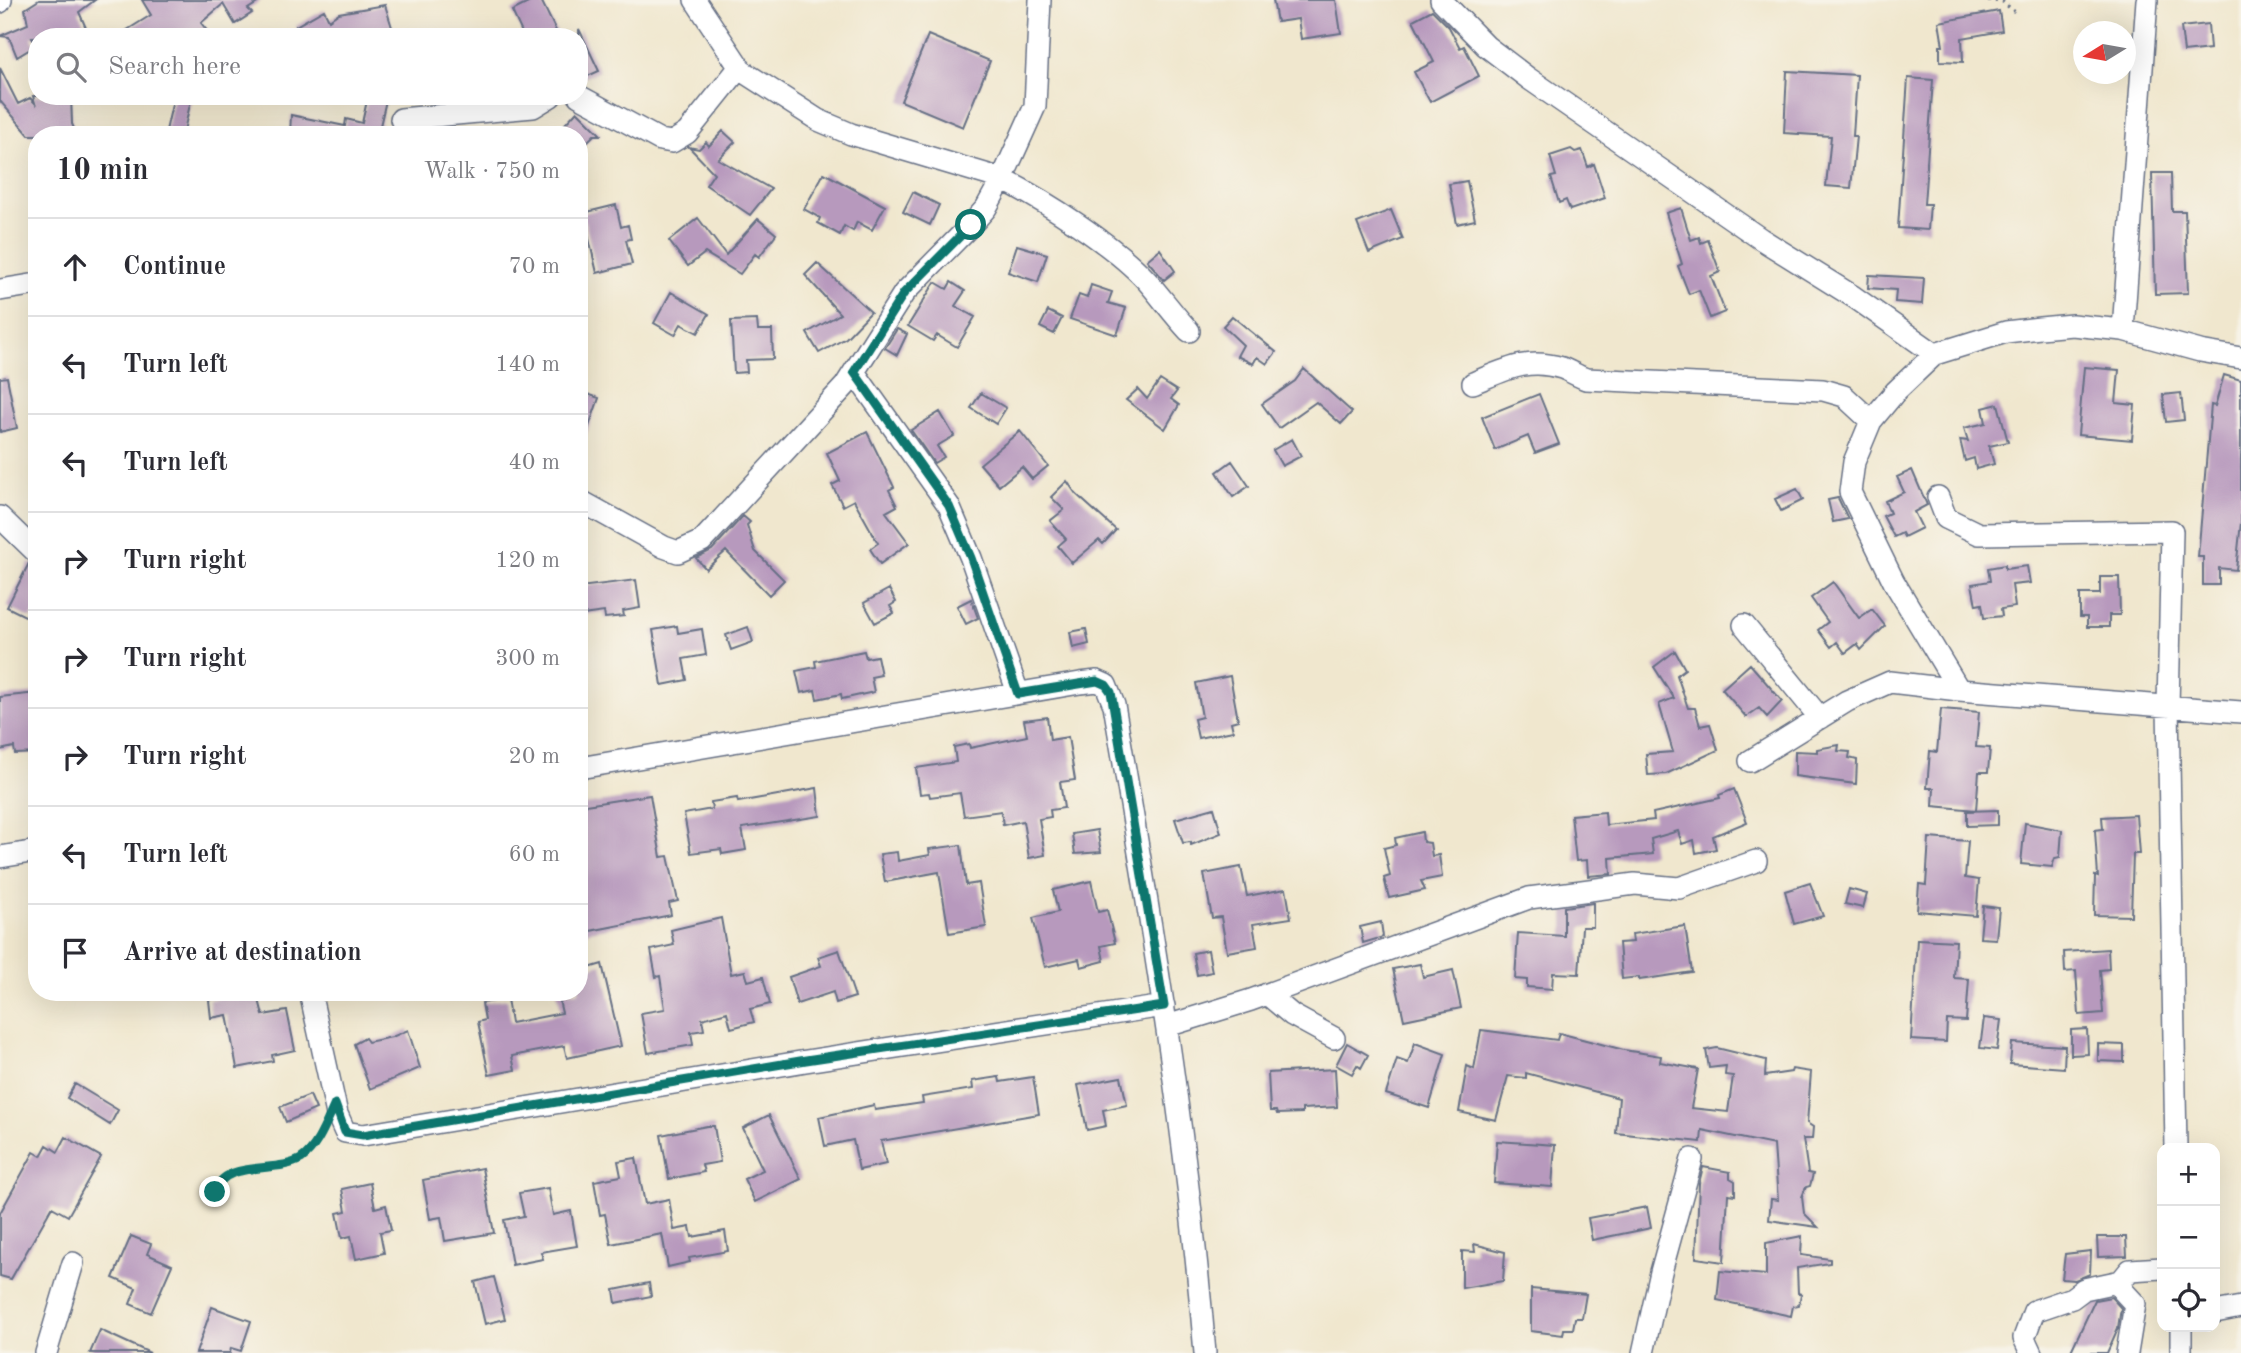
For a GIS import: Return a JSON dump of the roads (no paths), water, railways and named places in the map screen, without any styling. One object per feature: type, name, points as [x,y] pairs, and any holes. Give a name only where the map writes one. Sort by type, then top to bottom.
[{"type":"street","points":[[695,0],[740,68],[818,120],[851,135],[1002,179],[1042,200],[1147,281],[1189,331]]},
{"type":"street","points":[[588,505],[664,547],[678,552],[690,548],[711,532],[845,386],[904,293],[986,208],[1002,179],[1035,106],[1040,0]]},
{"type":"street","points":[[1441,0],[1486,46],[1528,78],[1761,239],[1854,297],[1935,354]]},
{"type":"street","points":[[2123,330],[2147,0]]},
{"type":"street","points":[[588,101],[660,140],[672,142],[687,134],[740,68]]},
{"type":"street","points":[[401,119],[536,105]]},
{"type":"street","points":[[0,290],[28,285]]},
{"type":"street","points":[[1959,690],[1894,582],[1850,492],[1854,461],[1871,421],[1896,391],[1935,354],[2006,332],[2040,328],[2072,325],[2123,330],[2241,358]]},
{"type":"street","points":[[1474,383],[1521,363],[1538,362],[1566,369],[1586,379],[1823,390],[1844,396],[1871,421]]},
{"type":"street","points":[[854,372],[949,506],[971,558],[1018,694]]},
{"type":"street","points":[[1937,497],[1946,518],[1979,534],[2172,531],[2168,706],[2176,1143]]},
{"type":"street","points":[[0,517],[28,544]]},
{"type":"street","points":[[1744,625],[1820,718]]},
{"type":"street","points":[[588,766],[1097,681],[1106,685],[1111,692],[1166,1016],[1198,1273],[1205,1353]]},
{"type":"street","points":[[1750,761],[1847,701],[1890,682],[2241,712]]},
{"type":"street","points":[[0,857],[28,852]]},
{"type":"street","points":[[312,1001],[335,1104],[345,1132],[363,1135],[806,1060],[1166,1016],[1267,994],[1529,898],[1635,884],[1679,888],[1756,861]]},
{"type":"street","points":[[1267,994],[1292,1015],[1334,1038]]},
{"type":"street","points":[[1643,1353],[1677,1209],[1692,1159]]},
{"type":"street","points":[[46,1353],[73,1263]]},
{"type":"street","points":[[2031,1353],[2024,1338],[2034,1311],[2073,1298],[2084,1289],[2121,1281],[2130,1270],[2157,1268]]},
{"type":"street","points":[[2121,1281],[2122,1290],[2135,1304],[2127,1353]]},
{"type":"street","points":[[2220,1311],[2241,1307]]},
{"type":"street","points":[[2181,1332],[2181,1353]]}]
